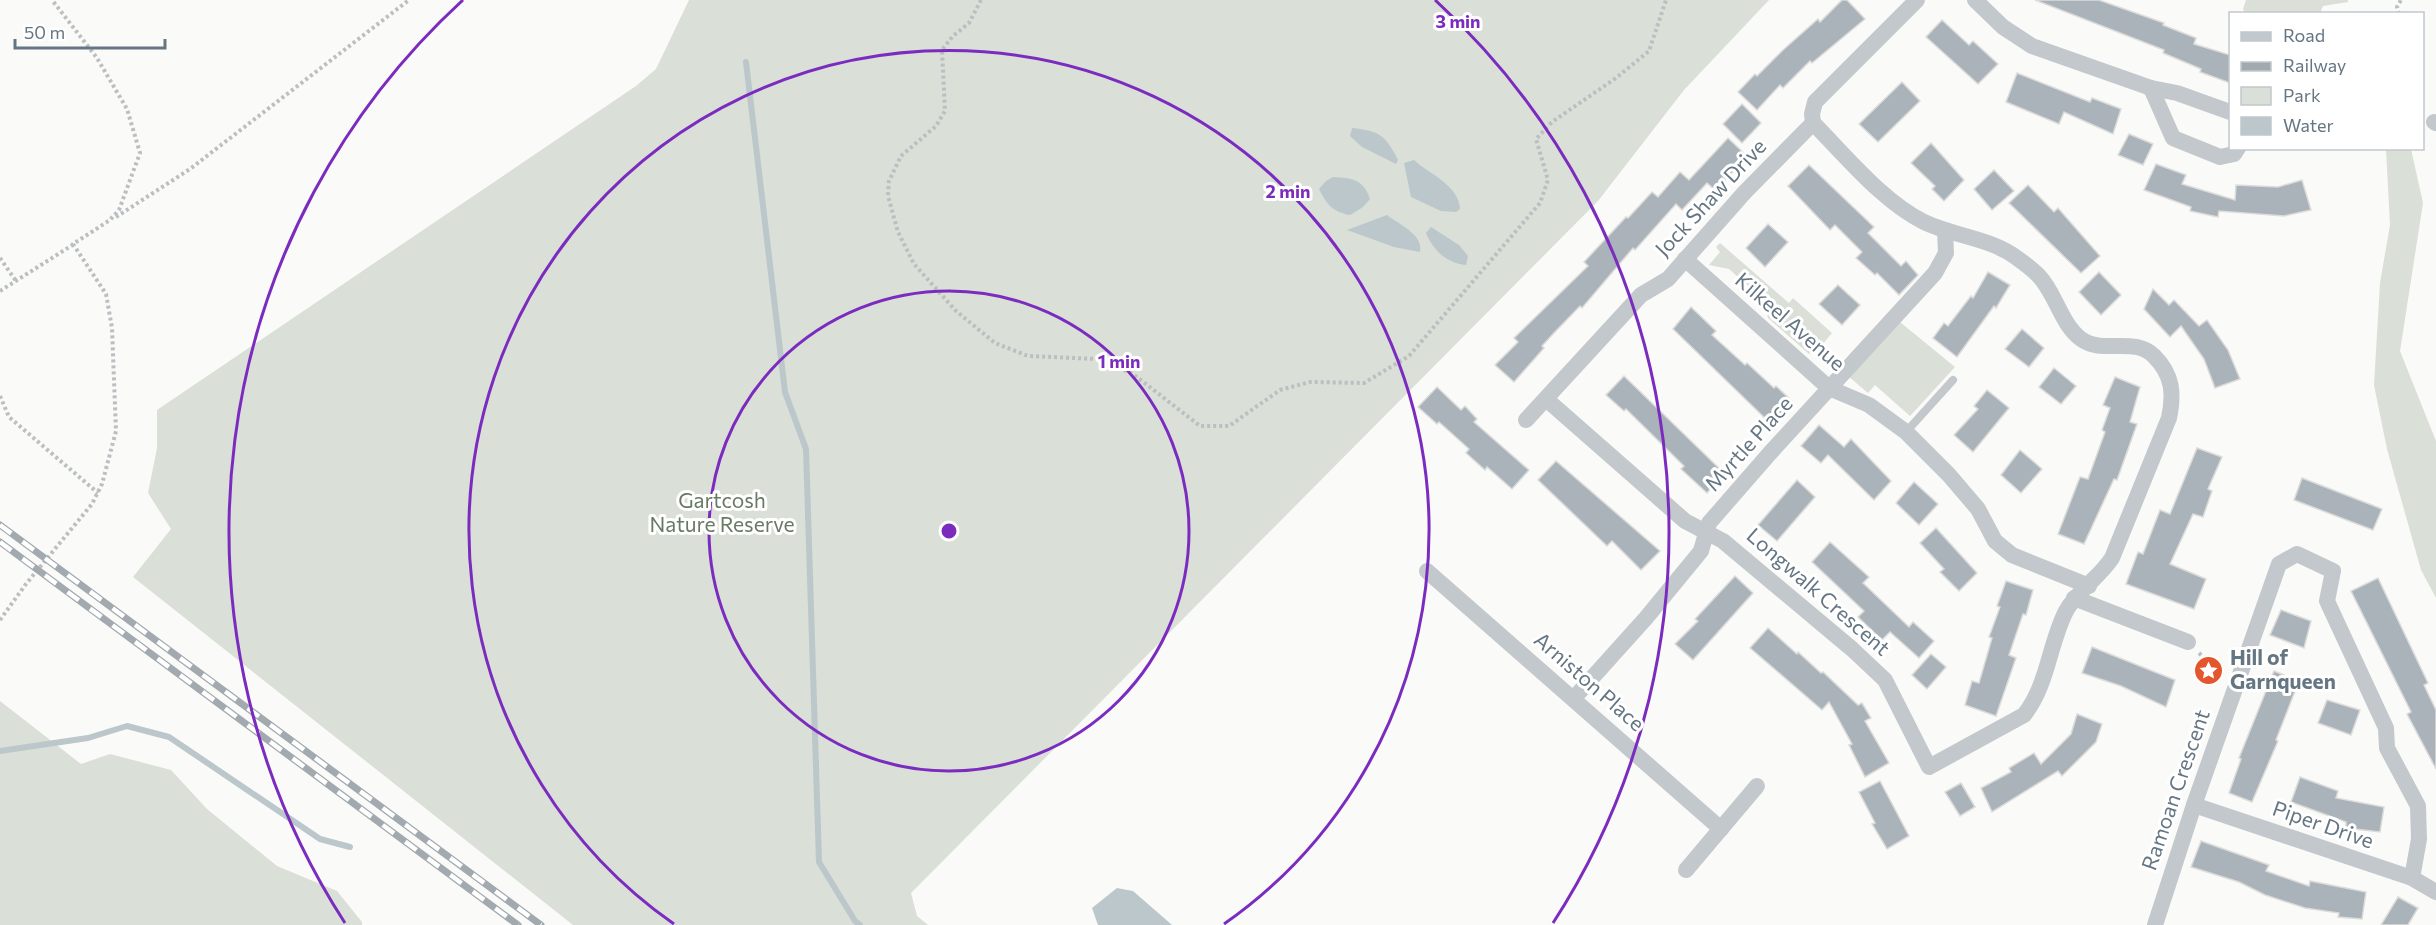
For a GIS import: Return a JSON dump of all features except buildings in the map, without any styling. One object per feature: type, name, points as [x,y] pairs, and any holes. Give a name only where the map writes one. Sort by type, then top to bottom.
[{"type":"street","name":"Jock Shaw Drive","points":[[1526,420],[1641,296],[1668,279],[1813,123],[1812,114],[1815,102],[1917,0]]},
{"type":"street","points":[[1976,0],[2003,27],[2032,46],[2151,88],[2176,93],[2229,112]]},
{"type":"street","points":[[2151,88],[2173,138],[2220,157],[2234,154],[2237,150]]},
{"type":"street","name":"Longwalk Crescent","points":[[1546,399],[1685,521],[1732,548],[1885,680],[1929,767],[2024,715],[2038,692],[2066,612],[2074,598],[2103,572],[2112,558],[2169,418],[2173,396],[2167,372],[2153,354],[2133,345],[2097,346],[2081,338],[2065,320],[2039,276],[2014,256],[1985,243],[1945,231],[1898,207],[1813,123]]},
{"type":"street","name":"Myrtle Place","points":[[1574,698],[1646,618],[1701,551],[1709,523],[1935,273],[1946,253],[1945,231]]},
{"type":"street","name":"Kilkeel Avenue","points":[[1685,259],[1829,388],[1869,405],[1906,432],[1949,475],[1978,509],[1995,542],[2012,555],[2089,586]]},
{"type":"street","name":"Ramoan Crescent","points":[[2155,925],[2194,805],[2279,564],[2297,554],[2333,571],[2327,601],[2386,728],[2387,748],[2418,806],[2420,839],[2412,879]]},
{"type":"street","name":"Arniston Place","points":[[1427,571],[1721,829]]},
{"type":"street","points":[[2074,598],[2188,642]]},
{"type":"street","points":[[1686,870],[1757,786]]},
{"type":"street","name":"Piper Drive","points":[[2194,805],[2412,879],[2436,892]]},
{"type":"lane","points":[[1906,432],[1953,380]]},
{"type":"path","points":[[0,291],[110,220],[119,210],[140,153],[127,109],[97,58],[52,0]]},
{"type":"path","points":[[73,244],[190,169],[409,0]]},
{"type":"path","points":[[981,0],[969,23],[953,36],[942,50],[945,111],[936,126],[901,156],[889,181],[888,196],[898,232],[914,264],[956,311],[995,343],[1028,356],[1098,358],[1133,374],[1200,426],[1229,426],[1280,390],[1310,382],[1364,383],[1409,356],[1540,203],[1548,180],[1536,139],[1552,122],[1616,78],[1649,51],[1666,0]]},
{"type":"path","points":[[0,620],[26,584],[92,504],[98,493],[116,431],[112,328],[106,294],[73,244]]},
{"type":"path","points":[[0,258],[16,281]]},
{"type":"path","points":[[0,396],[9,417],[98,493]]},
{"type":"path","points":[[2188,642],[2235,687]]},
{"type":"green space","name":"Gartcosh Nature Reserve","points":[[689,0],[1769,0],[1684,90],[1598,201],[911,893],[917,916],[928,925],[573,925],[133,577],[171,529],[148,493],[157,448],[157,410],[636,86],[656,69]]},
{"type":"green space","points":[[2246,0],[2348,0],[2348,2],[2323,6],[2320,12],[2245,12],[2243,9]]},
{"type":"green space","points":[[2386,150],[2411,150],[2423,203],[2400,351],[2436,441],[2436,598],[2421,570],[2387,449],[2374,385],[2380,283],[2390,225]]},
{"type":"green space","points":[[1720,243],[1789,303],[1793,298],[1832,333],[1822,345],[1837,359],[1834,362],[1817,346],[1809,354],[1768,318],[1764,300],[1729,269],[1709,265],[1720,252],[1716,247]]},
{"type":"green space","points":[[1895,318],[1955,367],[1910,416],[1875,385],[1868,393],[1848,376]]},
{"type":"green space","points":[[0,701],[81,764],[110,754],[171,770],[207,809],[277,866],[337,891],[362,925],[0,925]]},
{"type":"water","points":[[1352,128],[1381,136],[1398,160],[1396,164],[1362,147],[1350,136]]},
{"type":"water","points":[[1414,160],[1449,187],[1460,209],[1456,212],[1441,211],[1411,197],[1404,163]]},
{"type":"water","points":[[1333,177],[1356,181],[1364,187],[1370,199],[1363,207],[1350,215],[1335,210],[1319,189]]},
{"type":"water","points":[[1387,215],[1414,235],[1418,240],[1420,252],[1394,247],[1347,230]]},
{"type":"water","points":[[1431,227],[1459,245],[1468,256],[1466,265],[1452,262],[1436,250],[1426,233]]},
{"type":"water","points":[[1117,888],[1133,891],[1172,925],[1098,925],[1092,908]]},
{"type":"waterway","points":[[746,62],[785,392],[806,449],[819,862],[855,921],[860,925]]},
{"type":"waterway","points":[[0,751],[88,738],[127,726],[169,737],[320,839],[350,847]]},
{"type":"railway","points":[[0,525],[541,925]]},
{"type":"railway","points":[[0,542],[518,925]]},
{"type":"place","name":"Hill of Garnqueen","points":[[2209,670]]}]
